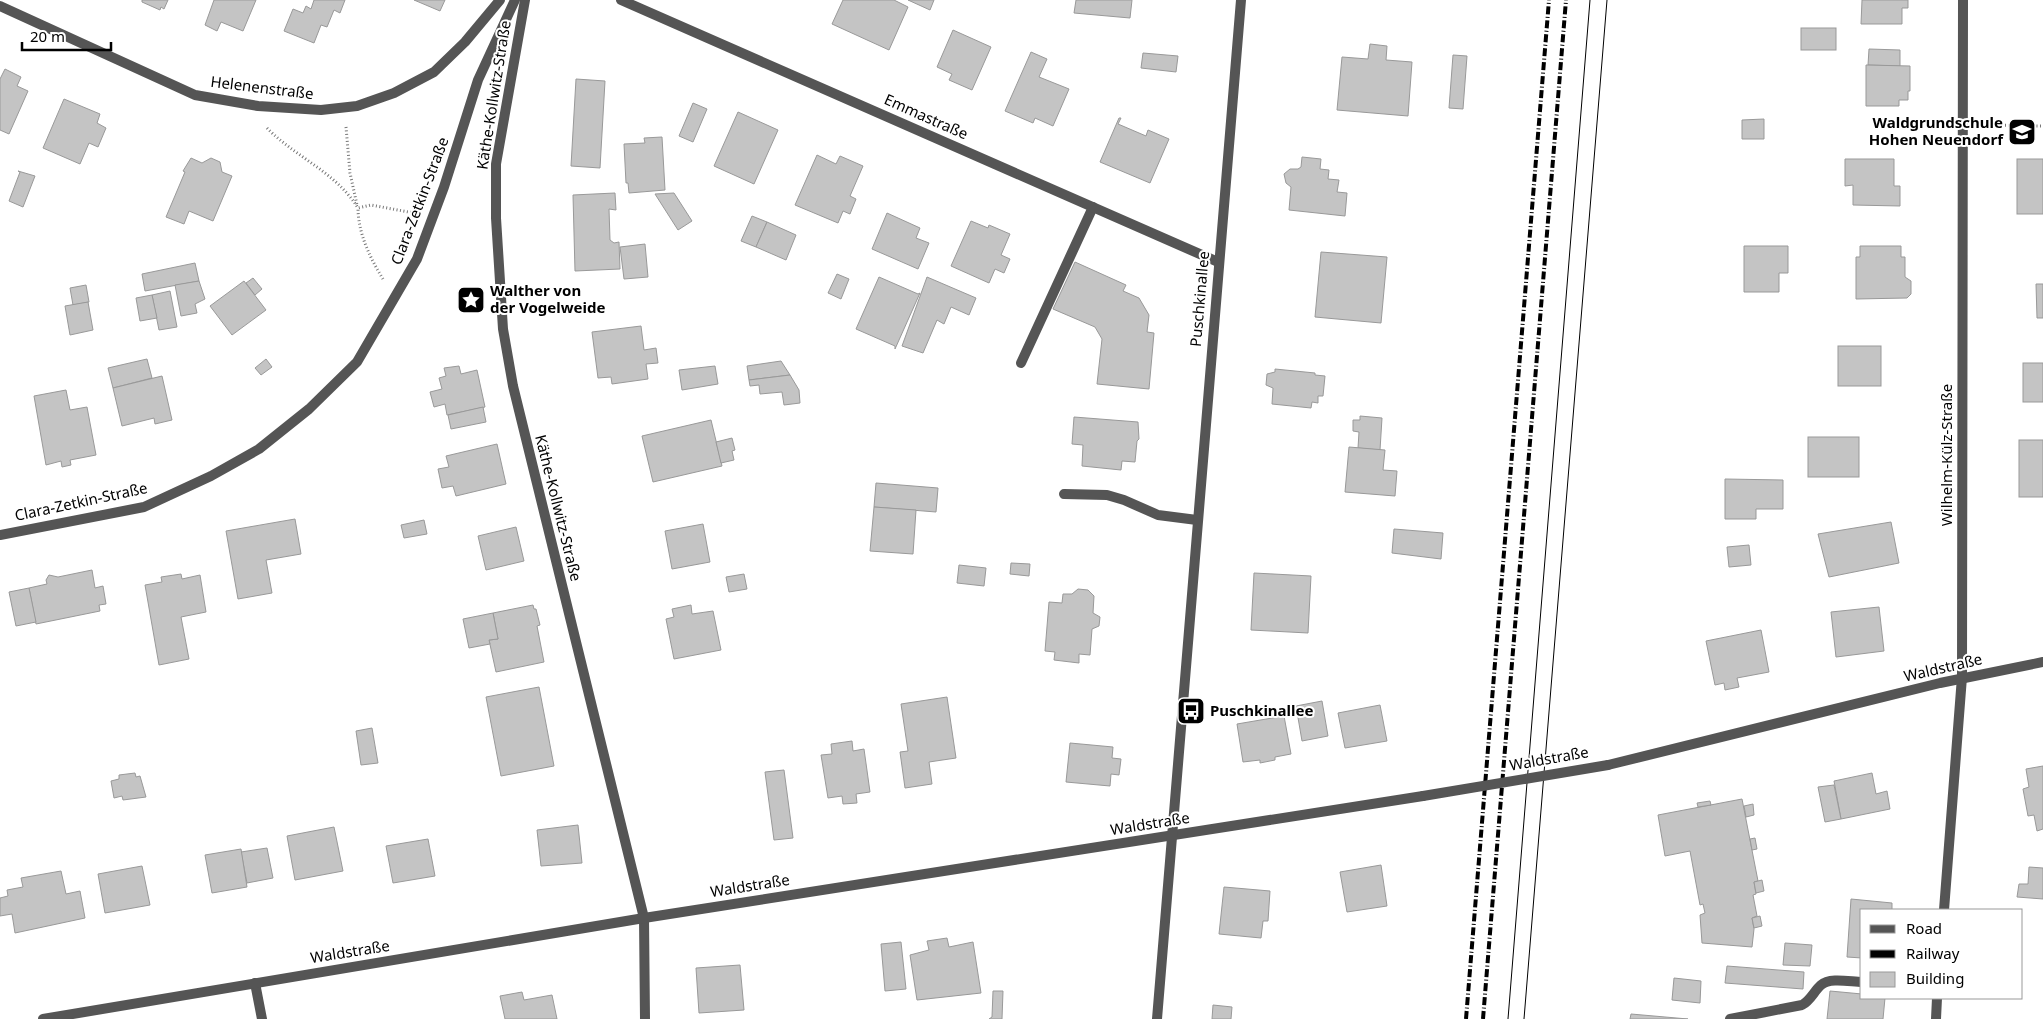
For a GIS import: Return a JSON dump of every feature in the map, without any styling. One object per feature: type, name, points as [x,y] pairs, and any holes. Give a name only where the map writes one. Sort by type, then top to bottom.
[{"type":"street","name":"Helenenstraße","points":[[0,6],[195,95],[258,106],[321,110],[357,106],[394,93],[434,72],[465,42],[500,0]]},
{"type":"street","name":"Clara-Zetkin-Straße","points":[[0,535],[144,507],[210,476],[259,449],[309,409],[357,362],[418,259],[478,80],[515,0]]},
{"type":"street","name":"Käthe-Kollwitz-Straße","points":[[525,0],[496,164],[496,218],[503,329],[513,386],[644,918],[645,1019]]},
{"type":"street","name":"Emmastraße","points":[[622,0],[1218,262]]},
{"type":"street","name":"Puschkinallee","points":[[1157,1019],[1241,0]]},
{"type":"street","name":"Wilhelm-Külz-Straße","points":[[1944,909],[1962,678],[1963,0]]},
{"type":"street","points":[[1021,364],[1093,207]]},
{"type":"street","points":[[1064,494],[1108,496],[1124,500],[1158,515],[1197,520]]},
{"type":"street","name":"Waldstraße","points":[[43,1019],[644,918],[1171,836],[1608,765],[1962,678],[2043,662]]},
{"type":"street","points":[[1730,1019],[1802,1005],[1814,995],[1822,984],[1830,981],[1860,982]]},
{"type":"street","points":[[255,983],[262,1019]]},
{"type":"street","points":[[1936,1019],[1937,999]]},
{"type":"path","points":[[258,106],[261,120],[280,142],[305,157],[334,180],[358,208]]},
{"type":"path","points":[[345,108],[350,173],[358,208],[358,220],[369,255],[383,278],[397,294]]},
{"type":"path","points":[[1963,124],[2043,126]]},
{"type":"path","points":[[358,208],[371,205],[393,208],[432,220]]},
{"type":"building","points":[[142,0],[168,0],[164,9],[161,7],[160,10],[142,2]]},
{"type":"building","points":[[214,0],[256,0],[243,31],[221,22],[217,31],[205,25]]},
{"type":"building","points":[[314,0],[345,0],[340,13],[334,10],[327,27],[321,25],[314,43],[284,31],[293,9],[303,13],[306,6],[311,9]]},
{"type":"building","points":[[414,0],[445,0],[440,11]]},
{"type":"building","points":[[843,0],[894,0],[908,7],[889,50],[832,24]]},
{"type":"building","points":[[908,0],[934,0],[930,10]]},
{"type":"building","points":[[1076,0],[1132,0],[1130,18],[1074,13]]},
{"type":"building","points":[[1862,0],[1908,0],[1908,8],[1902,8],[1902,24],[1861,24]]},
{"type":"building","points":[[1801,28],[1836,28],[1836,50],[1801,50]]},
{"type":"building","points":[[953,30],[991,47],[972,90],[949,80],[952,74],[937,67]]},
{"type":"building","points":[[1370,44],[1387,46],[1386,60],[1412,62],[1408,116],[1337,110],[1342,57],[1368,59]]},
{"type":"building","points":[[1869,49],[1900,50],[1900,66],[1868,65]]},
{"type":"building","points":[[1031,52],[1047,59],[1039,77],[1069,89],[1053,126],[1035,118],[1033,123],[1005,111]]},
{"type":"building","points":[[1143,53],[1178,56],[1176,72],[1141,68]]},
{"type":"building","points":[[1453,55],[1467,56],[1463,109],[1449,108]]},
{"type":"building","points":[[1866,65],[1910,66],[1908,100],[1899,100],[1899,106],[1866,106]]},
{"type":"building","points":[[5,69],[21,77],[17,86],[28,91],[9,134],[0,130],[0,79]]},
{"type":"building","points":[[576,79],[605,81],[600,168],[571,166]]},
{"type":"building","points":[[64,99],[100,114],[97,123],[106,128],[98,147],[89,143],[80,164],[43,148]]},
{"type":"building","points":[[693,103],[707,109],[693,142],[679,136]]},
{"type":"building","points":[[738,112],[778,130],[754,184],[714,166]]},
{"type":"building","points":[[1119,118],[1121,118],[1118,124],[1146,136],[1148,130],[1169,139],[1150,183],[1100,162]]},
{"type":"building","points":[[1764,119],[1764,139],[1742,139],[1742,120]]},
{"type":"building","points":[[662,137],[665,190],[629,193],[628,183],[626,183],[624,144],[645,143],[644,138]]},
{"type":"building","points":[[817,155],[836,164],[840,156],[863,166],[850,196],[856,199],[850,214],[843,211],[838,223],[795,205]]},
{"type":"building","points":[[1302,157],[1321,159],[1320,169],[1329,170],[1328,179],[1339,180],[1337,192],[1347,193],[1345,216],[1289,210],[1291,187],[1286,183],[1284,174],[1290,169],[1301,167]]},
{"type":"building","points":[[191,158],[202,163],[211,158],[220,162],[222,172],[232,176],[213,221],[189,211],[184,224],[166,217],[185,172],[183,171]]},
{"type":"building","points":[[1845,159],[1894,159],[1894,186],[1900,186],[1900,206],[1853,205],[1853,185],[1845,186]]},
{"type":"building","points":[[2017,159],[2043,159],[2043,214],[2017,214]]},
{"type":"building","points":[[18,171],[35,176],[23,207],[9,201],[20,172]]},
{"type":"building","points":[[615,193],[616,210],[609,209],[610,240],[614,243],[619,242],[620,269],[575,271],[573,195]]},
{"type":"building","points":[[674,193],[692,221],[678,230],[655,194]]},
{"type":"building","points":[[887,213],[920,228],[916,238],[929,243],[918,269],[872,249]]},
{"type":"building","points":[[752,216],[767,222],[756,247],[741,241]]},
{"type":"building","points":[[971,221],[988,228],[989,225],[1010,234],[1001,255],[1010,259],[1004,273],[995,269],[989,283],[951,266]]},
{"type":"building","points":[[767,222],[796,235],[786,260],[756,247]]},
{"type":"building","points":[[645,244],[648,277],[624,279],[620,247]]},
{"type":"building","points":[[1744,246],[1788,246],[1788,273],[1779,273],[1779,292],[1744,292]]},
{"type":"building","points":[[1860,246],[1901,246],[1901,257],[1905,257],[1905,277],[1911,281],[1911,294],[1907,298],[1856,299],[1856,257],[1860,257]]},
{"type":"building","points":[[1321,252],[1387,257],[1381,323],[1315,317]]},
{"type":"building","points":[[1075,262],[1126,285],[1123,291],[1139,298],[1149,315],[1147,332],[1154,333],[1149,389],[1097,384],[1102,339],[1095,327],[1053,309]]},
{"type":"building","points":[[195,263],[199,281],[145,291],[142,274]]},
{"type":"building","points":[[837,274],[849,279],[841,299],[828,293]]},
{"type":"building","points":[[879,277],[918,294],[920,293],[895,349],[895,346],[856,329]]},
{"type":"building","points":[[927,277],[976,298],[969,315],[951,307],[944,324],[937,320],[923,353],[902,346]]},
{"type":"building","points":[[253,278],[262,289],[255,295],[246,283]]},
{"type":"building","points":[[199,281],[205,299],[195,304],[197,313],[181,316],[175,285]]},
{"type":"building","points":[[244,281],[266,310],[232,335],[210,306]]},
{"type":"building","points":[[2036,284],[2043,284],[2043,318],[2037,318]]},
{"type":"building","points":[[86,285],[89,302],[73,305],[70,288]]},
{"type":"building","points":[[170,291],[177,327],[159,330],[152,295]]},
{"type":"building","points":[[152,295],[157,318],[140,321],[136,298]]},
{"type":"building","points":[[88,302],[93,330],[70,335],[65,306]]},
{"type":"building","points":[[641,326],[644,350],[656,348],[658,363],[646,364],[648,379],[612,384],[611,377],[598,378],[592,332]]},
{"type":"building","points":[[1838,346],[1881,346],[1881,386],[1838,386]]},
{"type":"building","points":[[147,359],[152,378],[113,388],[108,368]]},
{"type":"building","points":[[266,359],[272,367],[261,375],[255,368]]},
{"type":"building","points":[[781,361],[790,375],[749,380],[747,366]]},
{"type":"building","points":[[2023,363],[2043,363],[2043,402],[2023,402]]},
{"type":"building","points":[[459,366],[461,374],[477,370],[485,407],[447,415],[445,404],[434,407],[430,392],[442,389],[439,378],[446,376],[444,368]]},
{"type":"building","points":[[715,366],[718,384],[682,390],[679,370]]},
{"type":"building","points":[[1275,369],[1315,373],[1315,375],[1325,376],[1323,396],[1318,396],[1318,403],[1312,402],[1311,408],[1272,404],[1273,388],[1266,385],[1267,374],[1275,372]]},
{"type":"building","points":[[790,375],[799,390],[800,403],[784,405],[782,392],[760,394],[759,385],[750,386],[749,380]]},
{"type":"building","points":[[162,376],[172,420],[155,424],[154,418],[122,426],[113,388]]},
{"type":"building","points":[[66,390],[70,410],[87,407],[96,455],[70,460],[71,465],[62,467],[61,461],[46,465],[34,396]]},
{"type":"building","points":[[483,407],[486,422],[451,429],[448,415]]},
{"type":"building","points":[[1360,416],[1382,418],[1380,450],[1358,448],[1359,432],[1353,431],[1353,420],[1360,420]]},
{"type":"building","points":[[1074,417],[1138,422],[1139,439],[1137,441],[1135,462],[1122,461],[1121,470],[1082,466],[1083,445],[1072,444]]},
{"type":"building","points":[[711,420],[722,466],[653,482],[642,436]]},
{"type":"building","points":[[1808,437],[1859,437],[1859,477],[1808,477]]},
{"type":"building","points":[[732,438],[735,450],[732,451],[734,460],[721,463],[716,442]]},
{"type":"building","points":[[2019,440],[2043,440],[2043,497],[2019,497]]},
{"type":"building","points":[[497,444],[506,484],[456,496],[453,486],[442,488],[438,469],[449,467],[446,456]]},
{"type":"building","points":[[1349,447],[1385,450],[1383,470],[1397,471],[1395,496],[1345,492]]},
{"type":"building","points":[[1725,479],[1783,480],[1783,509],[1756,509],[1756,519],[1725,519]]},
{"type":"building","points":[[876,483],[938,488],[936,512],[874,507]]},
{"type":"building","points":[[874,507],[916,510],[913,554],[870,551]]},
{"type":"building","points":[[295,519],[301,554],[266,560],[272,593],[238,599],[226,531]]},
{"type":"building","points":[[424,520],[427,534],[404,538],[401,525]]},
{"type":"building","points":[[1891,522],[1899,563],[1829,577],[1818,534]]},
{"type":"building","points":[[703,524],[710,562],[672,569],[665,531]]},
{"type":"building","points":[[516,527],[524,561],[486,570],[478,536]]},
{"type":"building","points":[[1394,529],[1443,533],[1441,559],[1392,553]]},
{"type":"building","points":[[1749,545],[1751,565],[1729,567],[1727,547]]},
{"type":"building","points":[[1011,563],[1030,564],[1029,576],[1010,574]]},
{"type":"building","points":[[959,565],[986,568],[984,586],[957,583]]},
{"type":"building","points":[[92,570],[95,588],[103,586],[106,604],[99,605],[100,611],[36,624],[29,588],[47,584],[46,580],[49,575],[58,577]]},
{"type":"building","points":[[1254,573],[1311,576],[1308,633],[1251,630]]},
{"type":"building","points":[[181,574],[182,579],[200,575],[206,612],[181,617],[189,659],[159,665],[145,585],[162,582],[161,577]]},
{"type":"building","points":[[744,574],[747,589],[729,592],[726,577]]},
{"type":"building","points":[[29,588],[36,622],[16,626],[9,592]]},
{"type":"building","points":[[1078,589],[1088,590],[1094,596],[1093,613],[1100,617],[1099,626],[1092,629],[1090,655],[1079,654],[1079,663],[1054,660],[1055,652],[1045,651],[1049,602],[1062,603],[1063,594],[1072,594]]},
{"type":"building","points":[[533,605],[534,609],[536,609],[540,625],[537,626],[544,662],[496,672],[489,640],[498,639],[493,613]]},
{"type":"building","points":[[691,605],[692,614],[713,611],[721,650],[674,659],[666,619],[674,617],[672,609]]},
{"type":"building","points":[[1879,607],[1884,651],[1836,657],[1831,612]]},
{"type":"building","points":[[493,613],[498,639],[489,640],[490,644],[469,648],[463,619]]},
{"type":"building","points":[[1761,630],[1769,672],[1737,678],[1739,687],[1725,690],[1724,683],[1715,685],[1706,641]]},
{"type":"building","points":[[539,687],[554,766],[501,776],[486,697]]},
{"type":"building","points":[[947,697],[956,758],[929,762],[932,784],[905,788],[900,752],[908,751],[901,704]]},
{"type":"building","points":[[1322,701],[1328,736],[1302,741],[1296,706]]},
{"type":"building","points":[[1380,705],[1387,741],[1345,748],[1338,713]]},
{"type":"building","points":[[1284,716],[1291,754],[1275,757],[1275,760],[1260,763],[1260,760],[1243,762],[1237,724]]},
{"type":"building","points":[[372,728],[378,763],[361,765],[356,731]]},
{"type":"building","points":[[852,741],[853,751],[864,749],[870,792],[856,794],[857,803],[843,804],[842,796],[828,798],[821,755],[832,754],[831,744]]},
{"type":"building","points":[[1070,743],[1113,747],[1112,758],[1121,759],[1119,775],[1111,774],[1110,786],[1066,782]]},
{"type":"building","points":[[2043,766],[2043,829],[2037,831],[2034,815],[2028,816],[2023,789],[2029,787],[2026,769]]},
{"type":"building","points":[[784,770],[793,838],[774,840],[765,772]]},
{"type":"building","points":[[135,773],[136,777],[140,776],[146,797],[123,800],[122,796],[114,798],[111,781],[119,779],[119,775]]},
{"type":"building","points":[[1872,773],[1876,794],[1887,791],[1890,809],[1841,819],[1834,781]]},
{"type":"building","points":[[1834,785],[1841,819],[1825,822],[1818,787]]},
{"type":"building","points":[[1742,799],[1758,881],[1754,882],[1756,894],[1753,895],[1757,916],[1752,918],[1754,929],[1752,947],[1702,943],[1700,915],[1705,913],[1703,904],[1700,905],[1690,851],[1665,856],[1658,815]]},
{"type":"building","points":[[1710,801],[1711,805],[1698,807],[1697,803]]},
{"type":"building","points":[[1753,804],[1754,815],[1746,817],[1744,806]]},
{"type":"building","points":[[578,825],[582,863],[541,866],[537,830]]},
{"type":"building","points":[[334,827],[343,871],[295,880],[287,836]]},
{"type":"building","points":[[1755,838],[1757,849],[1752,850],[1750,839]]},
{"type":"building","points":[[428,839],[435,876],[393,883],[386,846]]},
{"type":"building","points":[[267,848],[273,878],[247,883],[241,852]]},
{"type":"building","points":[[241,849],[247,887],[212,893],[205,855]]},
{"type":"building","points":[[1381,865],[1387,906],[1347,912],[1340,872]]},
{"type":"building","points":[[142,866],[150,905],[105,913],[98,874]]},
{"type":"building","points":[[2029,867],[2043,868],[2043,899],[2017,897],[2019,884],[2028,884]]},
{"type":"building","points":[[61,871],[66,894],[80,891],[85,918],[15,933],[12,914],[0,916],[0,898],[8,896],[7,890],[23,887],[21,878]]},
{"type":"building","points":[[1762,880],[1764,891],[1756,893],[1754,882]]},
{"type":"building","points":[[1224,887],[1270,891],[1268,921],[1263,921],[1261,938],[1219,934]]},
{"type":"building","points":[[1851,899],[1892,903],[1892,909],[1860,909],[1860,958],[1847,957]]},
{"type":"building","points":[[1760,916],[1762,926],[1754,928],[1752,918]]},
{"type":"building","points":[[947,938],[949,947],[973,942],[981,993],[917,1000],[910,955],[929,950],[927,941]]},
{"type":"building","points":[[901,942],[906,989],[885,991],[881,944]]},
{"type":"building","points":[[1785,943],[1812,945],[1810,966],[1783,965]]},
{"type":"building","points":[[740,965],[744,1010],[699,1013],[696,968]]},
{"type":"building","points":[[1727,966],[1804,972],[1803,989],[1725,983]]},
{"type":"building","points":[[1674,978],[1701,981],[1700,1003],[1672,1000]]},
{"type":"building","points":[[993,991],[1003,991],[1002,1019],[989,1019],[992,1017]]},
{"type":"building","points":[[1830,991],[1860,994],[1860,999],[1885,999],[1883,1019],[1827,1019]]},
{"type":"building","points":[[522,992],[524,1000],[552,995],[557,1019],[505,1019],[500,996]]},
{"type":"building","points":[[1213,1005],[1232,1007],[1231,1019],[1212,1019]]},
{"type":"building","points":[[1631,1014],[1688,1019],[1630,1019]]},
{"type":"tram line","points":[[1508,1019],[1590,0]]},
{"type":"tram line","points":[[1524,1019],[1607,0]]},
{"type":"railway","points":[[1466,1019],[1549,0]]},
{"type":"railway","points":[[1483,1019],[1566,0]]},
{"type":"place","name":"Waldgrundschule Hohen Neuendorf","points":[[2022,132]]},
{"type":"place","name":"Walther von der Vogelweide","points":[[471,300]]},
{"type":"place","name":"Puschkinallee","points":[[1191,711]]}]
